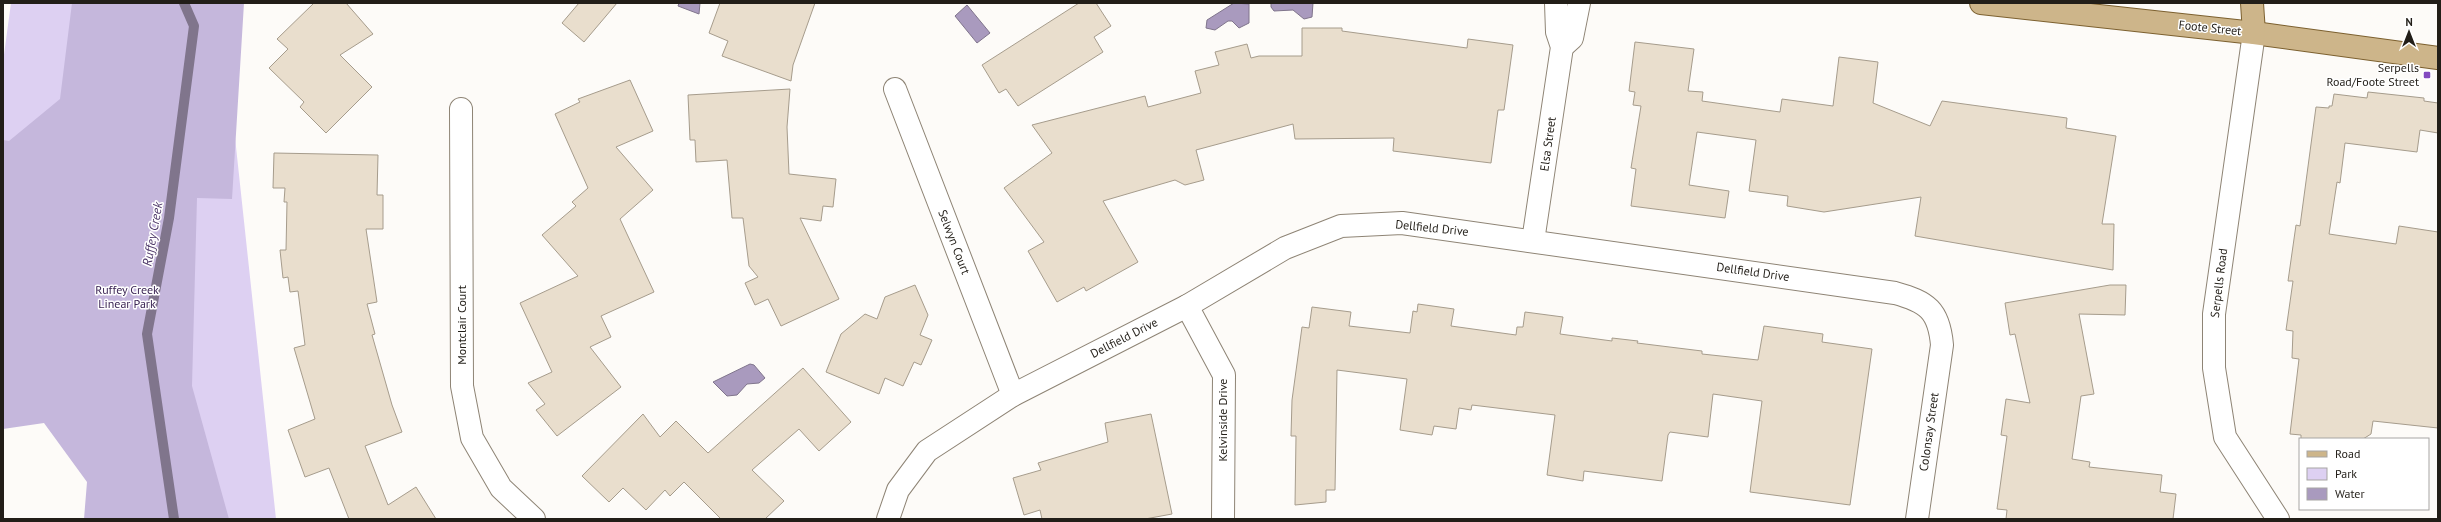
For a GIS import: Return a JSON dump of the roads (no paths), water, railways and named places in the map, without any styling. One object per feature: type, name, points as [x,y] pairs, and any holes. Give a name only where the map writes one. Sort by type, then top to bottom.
[{"type":"main road","name":"Foote Street","points":[[1981,3],[2052,7],[2438,58]]},
{"type":"main road","points":[[2252,3],[2254,33]]},
{"type":"street","name":"Elsa Street","points":[[1533,241],[1562,48],[1557,32],[1556,3]]},
{"type":"street","name":"Elsa Street","points":[[1562,48],[1572,38],[1579,3]]},
{"type":"street","name":"Serpells Road","points":[[2254,33],[2214,314],[2214,368],[2225,437],[2278,519]]},
{"type":"street","name":"Selwyn Court","points":[[895,89],[1014,395]]},
{"type":"street","name":"Montclair Court","points":[[462,109],[464,393],[472,438],[501,488],[534,519]]},
{"type":"street","name":"Dellfield Drive","points":[[888,519],[898,490],[927,451],[1014,395],[1187,306],[1285,248],[1341,226],[1402,223],[1895,293],[1914,298],[1931,309],[1940,326],[1942,345]]},
{"type":"street","name":"Kelvinside Drive","points":[[1187,306],[1224,375],[1222,519]]},
{"type":"street","name":"Colonsay Street","points":[[1917,519],[1942,345]]},
{"type":"water","points":[[679,3],[700,3],[699,14],[678,6]]},
{"type":"water","points":[[1234,3],[1249,4],[1249,23],[1239,28],[1232,21],[1228,21],[1215,30],[1206,28],[1207,20]]},
{"type":"water","points":[[1271,3],[1313,3],[1312,17],[1304,19],[1293,10],[1274,11],[1271,7]]},
{"type":"water","points":[[967,5],[990,33],[977,43],[955,16]]},
{"type":"water","points":[[750,364],[754,365],[765,378],[759,383],[747,384],[737,395],[727,396],[713,382]]},
{"type":"waterway","name":"Ruffey Creek","points":[[174,519],[147,334],[169,218],[194,26],[184,3]]},
{"type":"place","name":"Serpells Road/Foote Street","points":[[2427,75]]},
{"type":"park label","name":"Ruffey Creek Linear Park","points":[[127,297]]}]
